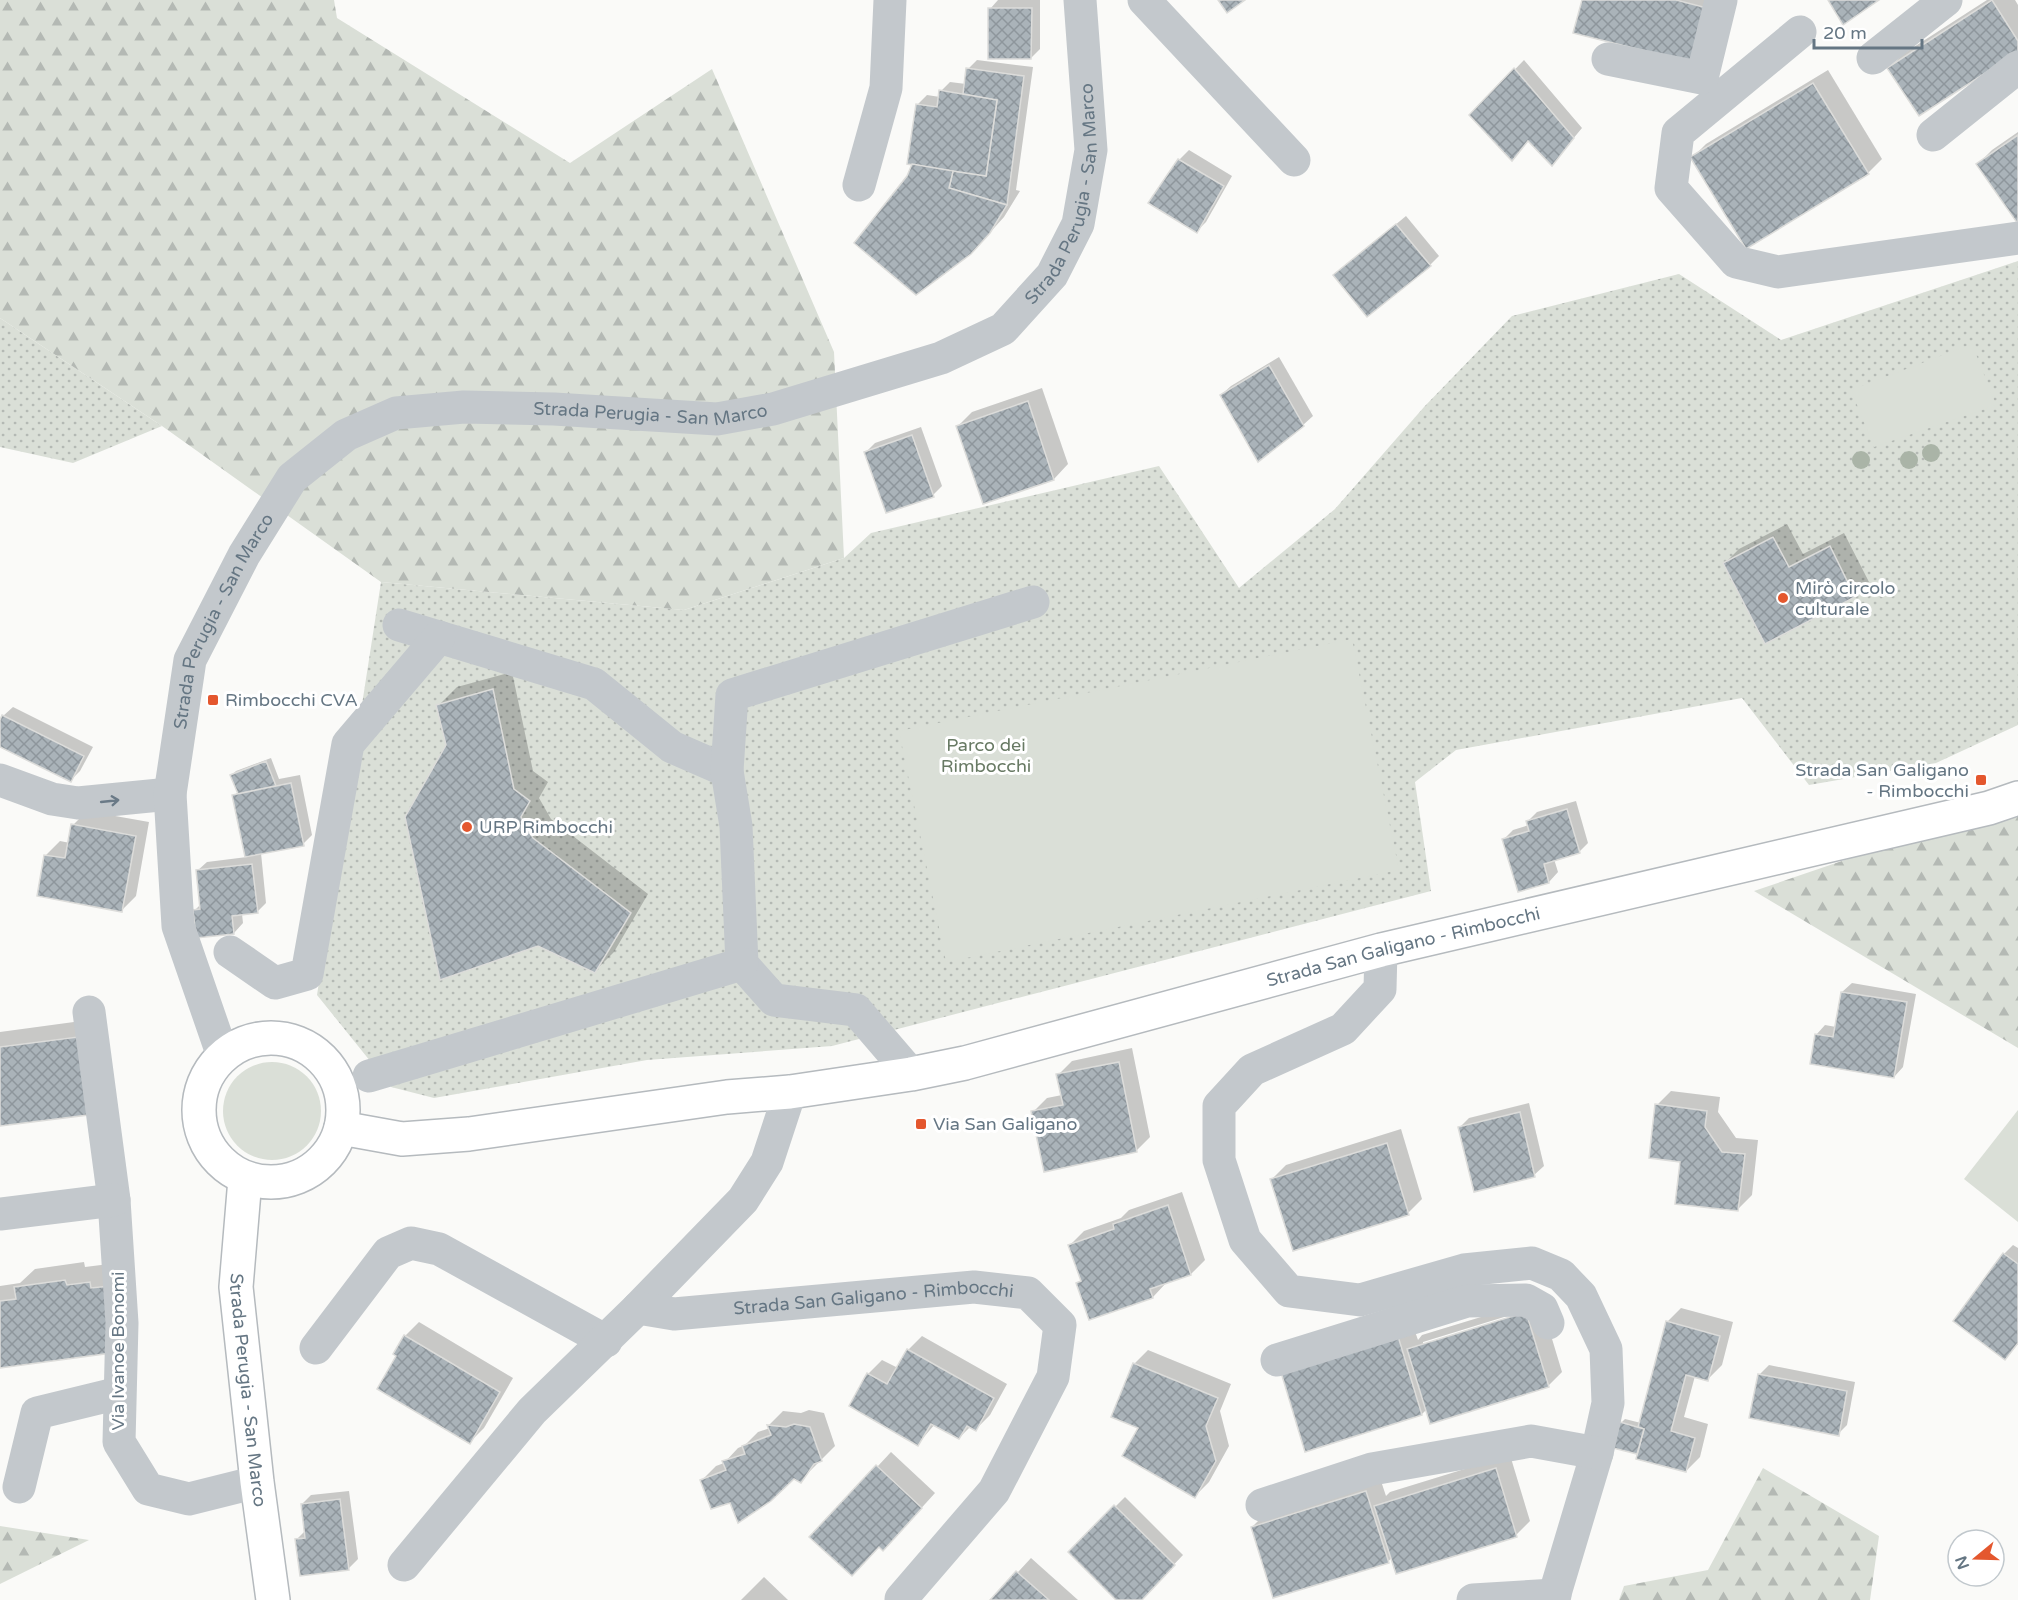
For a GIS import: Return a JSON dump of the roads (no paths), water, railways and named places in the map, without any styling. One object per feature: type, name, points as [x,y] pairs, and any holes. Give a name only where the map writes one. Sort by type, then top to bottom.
[{"type":"main road","name":"Strada San Galigano - Rimbocchi","points":[[341,1128],[402,1139],[469,1134],[727,1097],[789,1092],[911,1074],[965,1063],[1381,950],[1968,813],[2018,798]]},
{"type":"main road","points":[[264,1038],[287,1040],[308,1049],[326,1064],[338,1083],[343,1105],[341,1128],[331,1151],[315,1168],[293,1180],[269,1183],[245,1179],[224,1166],[207,1146],[199,1123],[199,1097],[207,1074],[223,1056],[242,1043],[264,1038]]},
{"type":"main road","name":"Strada Perugia - San Marco","points":[[245,1179],[236,1287],[257,1482],[273,1600]]},
{"type":"street","points":[[859,185],[886,88],[890,0]]},
{"type":"street","name":"Strada Perugia - San Marco","points":[[223,1056],[178,926],[170,794],[190,660],[244,555],[292,478],[346,435],[396,413],[464,407],[717,419],[773,409],[941,358],[1003,329],[1052,275],[1078,224],[1091,150],[1080,0]]},
{"type":"street","points":[[1143,0],[1294,160]]},
{"type":"street","points":[[1608,59],[1702,78],[1721,0]]},
{"type":"street","points":[[1873,58],[1946,0]]},
{"type":"street","points":[[1800,32],[1678,133],[1671,188],[1736,262],[1778,272],[2018,238]]},
{"type":"street","points":[[1933,135],[2018,67]]},
{"type":"street","points":[[911,1074],[856,1010],[774,1000],[742,964],[736,826],[727,771],[732,695],[1033,602]]},
{"type":"street","points":[[399,625],[594,684],[672,747],[727,771]]},
{"type":"street","points":[[230,952],[275,983],[307,974],[348,744],[439,637]]},
{"type":"street","points":[[0,780],[52,799],[78,803],[170,794]]},
{"type":"street","points":[[1381,950],[1380,989],[1343,1029],[1252,1070],[1219,1106],[1219,1160],[1245,1240],[1289,1291],[1360,1300],[1466,1286],[1526,1300],[1542,1309],[1548,1323]]},
{"type":"street","points":[[369,1076],[742,964]]},
{"type":"street","name":"Via Ivanoe Bonomi","points":[[88,1012],[114,1200],[122,1323],[119,1442],[148,1489],[189,1499],[257,1482]]},
{"type":"street","points":[[404,1565],[532,1411],[606,1341],[743,1200],[767,1162],[789,1092]]},
{"type":"street","points":[[0,1214],[114,1200]]},
{"type":"street","points":[[316,1348],[388,1253],[411,1243],[439,1249],[606,1341]]},
{"type":"street","points":[[1277,1360],[1466,1286],[1533,1263],[1561,1275],[1581,1296],[1606,1349],[1608,1403],[1597,1453],[1554,1598],[1473,1600]]},
{"type":"street","name":"Strada San Galigano - Rimbocchi","points":[[638,1308],[674,1314],[974,1287],[1028,1293],[1060,1324],[1053,1377],[994,1491],[901,1599]]},
{"type":"street","points":[[19,1487],[37,1413],[119,1393]]},
{"type":"street","points":[[1262,1505],[1372,1469],[1531,1441],[1597,1453]]},
{"type":"place","name":"Mirò circolo culturale","points":[[1783,598]]},
{"type":"place","name":"Rimbocchi CVA","points":[[213,700]]},
{"type":"place","name":"Strada San Galigano - Rimbocchi","points":[[1981,780]]},
{"type":"place","name":"URP Rimbocchi","points":[[467,827]]},
{"type":"place","name":"Via San Galigano","points":[[921,1124]]},
{"type":"park label","name":"Parco dei Rimbocchi","points":[[986,756]]}]
